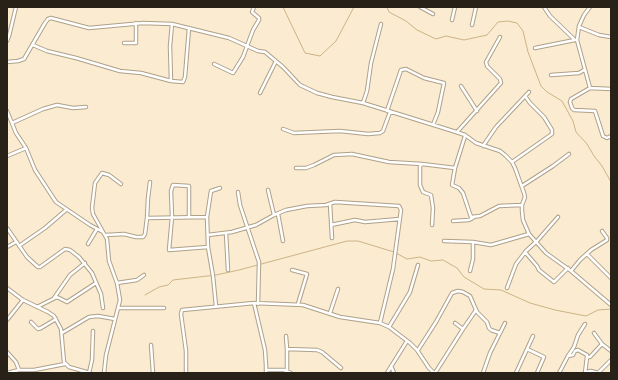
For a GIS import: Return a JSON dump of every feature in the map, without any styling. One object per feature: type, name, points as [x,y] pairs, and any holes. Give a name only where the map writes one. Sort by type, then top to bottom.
[{"type":"street","points":[[7,41],[16,7]]},
{"type":"street","points":[[214,64],[234,73],[243,57],[253,30],[259,20],[259,18],[252,12],[254,7]]},
{"type":"street","points":[[420,7],[432,14]]},
{"type":"street","points":[[452,20],[455,7]]},
{"type":"street","points":[[472,25],[476,7]]},
{"type":"street","points":[[544,7],[550,16],[576,40]]},
{"type":"street","points":[[590,7],[579,26],[576,40],[590,88]]},
{"type":"street","points":[[7,62],[21,61],[24,59],[48,19],[51,18],[89,28],[153,22],[172,24],[229,38],[265,52],[305,88],[332,97],[363,103],[457,132],[483,146],[500,151],[512,162],[522,186],[525,197],[522,204],[523,220],[529,234],[546,253],[568,268],[611,305]]},
{"type":"street","points":[[124,44],[136,43],[136,23]]},
{"type":"street","points":[[171,81],[170,46],[172,24]]},
{"type":"street","points":[[363,103],[367,91],[371,63],[381,24]]},
{"type":"street","points":[[579,26],[599,35],[611,37]]},
{"type":"street","points":[[33,45],[47,51],[76,58],[120,72],[141,73],[180,82],[184,80],[190,28]]},
{"type":"street","points":[[457,132],[501,83],[500,79],[487,66],[486,62],[500,36]]},
{"type":"street","points":[[535,48],[576,40]]},
{"type":"street","points":[[260,93],[276,61]]},
{"type":"street","points":[[283,129],[294,133],[340,131],[368,134],[380,133],[383,130],[401,70],[406,69],[424,78],[444,83],[438,112],[433,125]]},
{"type":"street","points":[[551,75],[578,73],[584,70]]},
{"type":"street","points":[[461,86],[477,111]]},
{"type":"street","points":[[611,89],[590,88],[571,99],[570,102],[574,110],[596,111],[603,136],[607,138],[611,136]]},
{"type":"street","points":[[483,146],[496,127],[528,92]]},
{"type":"street","points":[[512,162],[552,134],[552,130],[544,117],[525,96]]},
{"type":"street","points":[[12,123],[43,108],[57,105],[73,108],[86,107]]},
{"type":"street","points":[[7,111],[16,133],[26,148],[35,170],[52,197],[66,210],[103,232]]},
{"type":"street","points":[[465,135],[455,168],[452,185],[459,188],[463,193],[470,215],[473,217]]},
{"type":"street","points":[[7,156],[26,148]]},
{"type":"street","points":[[296,168],[306,168],[334,155],[352,154],[389,162],[455,168]]},
{"type":"street","points":[[522,186],[569,154]]},
{"type":"street","points":[[422,164],[420,166],[420,185],[423,192],[431,195],[433,208],[432,225]]},
{"type":"street","points":[[104,373],[106,355],[120,300],[117,283],[109,262],[106,235],[93,214],[92,208],[95,183],[102,173],[109,175],[121,184]]},
{"type":"street","points":[[106,235],[124,234],[143,237],[145,234],[150,182]]},
{"type":"street","points":[[189,217],[189,186],[173,186],[171,191],[172,218],[169,250],[208,247]]},
{"type":"street","points":[[216,306],[208,247],[207,217],[211,191],[220,188]]},
{"type":"street","points":[[268,190],[274,215]]},
{"type":"street","points":[[238,192],[259,262],[256,304],[264,350],[266,372],[287,371],[291,373]]},
{"type":"street","points":[[208,234],[226,233],[248,228],[260,224],[274,215],[300,207],[324,205],[338,201],[399,206],[401,210],[393,269],[380,323]]},
{"type":"street","points":[[330,204],[332,238]]},
{"type":"street","points":[[452,221],[463,221],[485,214],[499,206],[522,204]]},
{"type":"street","points":[[19,246],[45,228],[66,210]]},
{"type":"street","points":[[278,214],[283,241]]},
{"type":"street","points":[[147,218],[207,217]]},
{"type":"street","points":[[507,288],[514,268],[524,252],[536,242],[558,217]]},
{"type":"street","points":[[331,225],[355,220],[368,222],[387,219],[400,219]]},
{"type":"street","points":[[7,228],[27,257],[38,267],[68,249],[79,257],[92,273],[101,294],[103,308]]},
{"type":"street","points":[[88,244],[97,229]]},
{"type":"street","points":[[571,271],[580,260],[607,240],[602,231]]},
{"type":"street","points":[[226,233],[228,270]]},
{"type":"street","points":[[444,241],[473,242],[491,245],[529,234]]},
{"type":"street","points":[[7,247],[16,242]]},
{"type":"street","points":[[470,271],[473,259],[473,242]]},
{"type":"street","points":[[524,252],[539,270],[554,282],[568,268]]},
{"type":"street","points":[[587,254],[611,278]]},
{"type":"street","points":[[54,298],[70,275],[85,263]]},
{"type":"street","points":[[390,327],[410,292],[418,265]]},
{"type":"street","points":[[292,270],[307,274],[298,304]]},
{"type":"street","points":[[117,283],[137,280],[144,275]]},
{"type":"street","points":[[37,306],[57,297],[67,302],[96,283]]},
{"type":"street","points":[[7,288],[22,300],[48,312],[60,324],[64,364]]},
{"type":"street","points":[[330,313],[338,290]]},
{"type":"street","points":[[417,350],[436,322],[452,293],[458,291],[470,296],[476,310],[487,322],[491,330],[500,333]]},
{"type":"street","points":[[8,317],[22,300]]},
{"type":"street","points":[[186,373],[185,336],[182,311],[185,309],[256,304],[298,304],[307,305],[340,316],[380,323],[390,327],[408,341],[417,350],[434,373],[476,310]]},
{"type":"street","points":[[118,308],[164,308]]},
{"type":"street","points":[[62,333],[89,317],[98,316],[115,319]]},
{"type":"street","points":[[31,322],[38,329],[56,319]]},
{"type":"street","points":[[455,323],[463,329]]},
{"type":"street","points":[[483,373],[505,323]]},
{"type":"street","points":[[559,373],[574,347],[578,334],[585,324]]},
{"type":"street","points":[[7,373],[19,370],[34,370],[64,364],[89,373],[92,360],[93,331]]},
{"type":"street","points":[[594,333],[602,344],[611,351]]},
{"type":"street","points":[[286,336],[288,349],[287,371]]},
{"type":"street","points":[[516,373],[533,336]]},
{"type":"street","points":[[387,373],[408,341]]},
{"type":"street","points":[[587,356],[590,357],[602,344]]},
{"type":"street","points":[[151,345],[154,373]]},
{"type":"street","points":[[288,349],[317,350],[322,352],[341,368]]},
{"type":"street","points":[[527,349],[544,357],[537,373]]},
{"type":"street","points":[[568,356],[573,355],[575,351],[578,350],[587,356]]},
{"type":"street","points":[[7,352],[16,362],[19,370]]},
{"type":"street","points":[[587,356],[585,372],[591,371],[598,373],[611,360]]},
{"type":"street","points":[[391,366],[394,373]]},
{"type":"waterway","points":[[283,7],[305,53],[320,56],[336,41],[354,7]]},
{"type":"waterway","points":[[387,7],[389,12],[406,21],[417,30],[436,39],[446,36],[464,40],[487,35],[498,22],[508,21],[517,23],[523,31],[528,52],[541,86],[547,92],[562,101],[573,121],[576,132],[587,144],[611,182]]},
{"type":"waterway","points":[[145,295],[159,287],[168,285],[173,280],[216,275],[239,270],[347,241],[358,241],[394,252]]},
{"type":"waterway","points":[[396,253],[407,259],[420,257],[431,261],[443,260],[457,268],[464,277],[484,289],[501,290],[530,303],[555,310],[586,316],[598,310],[611,309]]}]
